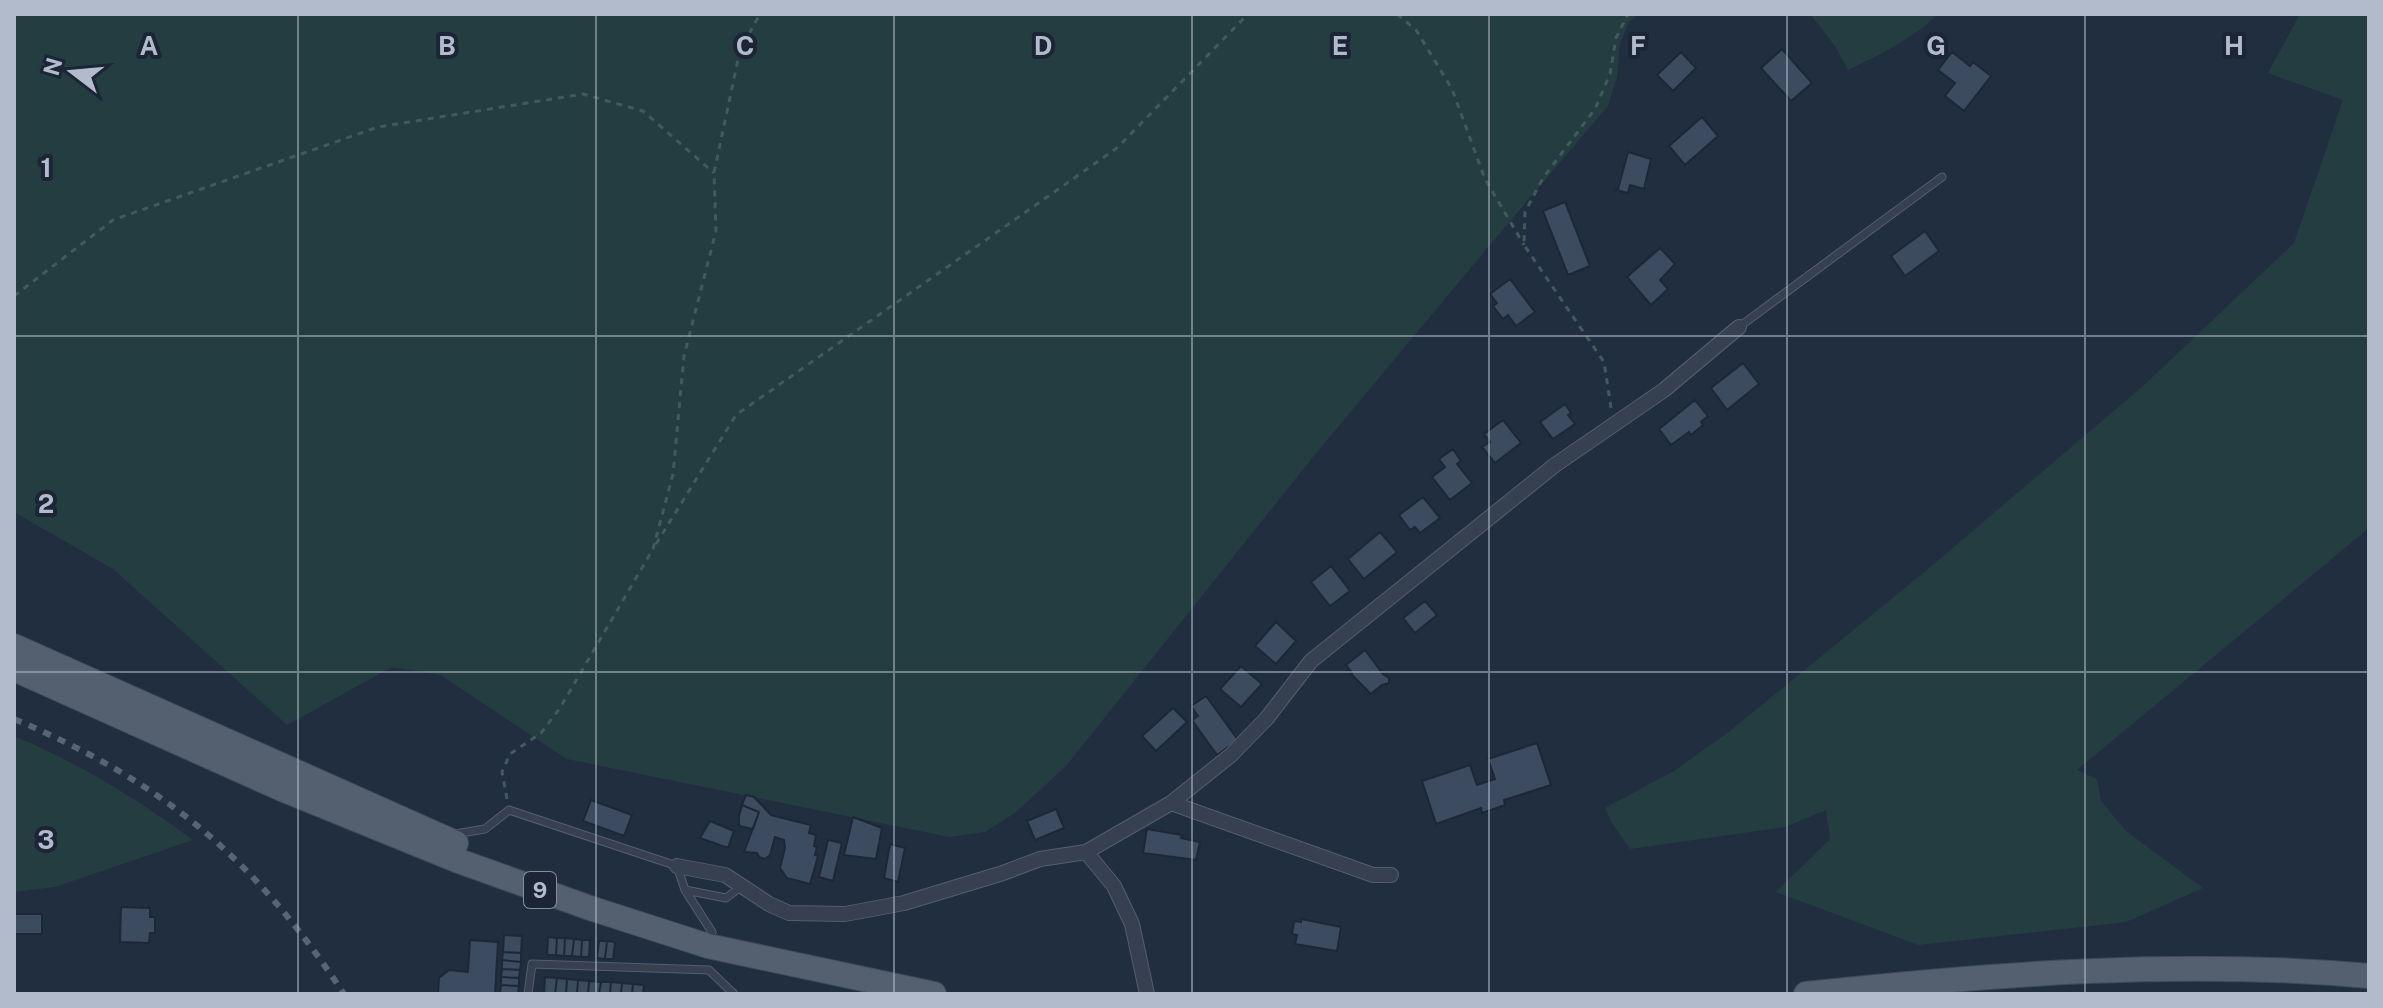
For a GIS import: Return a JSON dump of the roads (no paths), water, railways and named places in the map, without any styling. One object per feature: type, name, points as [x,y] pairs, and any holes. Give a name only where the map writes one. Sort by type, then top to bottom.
[{"type":"main road","name":"9","points":[[14,646],[464,846],[805,966]]},
{"type":"main road","name":"9","points":[[14,669],[284,790],[456,860],[645,927],[708,946],[934,994]]},
{"type":"main road","points":[[1806,994],[1960,978],[2136,968],[2269,970],[2369,976]]},
{"type":"street","points":[[677,866],[725,875],[769,904],[789,913],[845,914],[904,903],[1040,859],[1086,852],[1171,803],[1231,755],[1267,718],[1311,661],[1555,465],[1664,390],[1739,327]]},
{"type":"street","points":[[1171,803],[1373,875],[1391,875]]},
{"type":"street","points":[[1086,852],[1114,886],[1132,924],[1147,994]]},
{"type":"lane","points":[[1739,327],[1942,177]]},
{"type":"lane","points":[[398,817],[459,834],[485,829],[509,810],[677,866],[685,890],[712,932]]},
{"type":"lane","points":[[685,890],[726,898],[742,886]]},
{"type":"lane","points":[[528,994],[532,964],[709,970],[734,994]]},
{"type":"railway","points":[[14,719],[68,743],[116,770],[161,798],[202,830],[240,864],[276,903],[344,994]]}]
